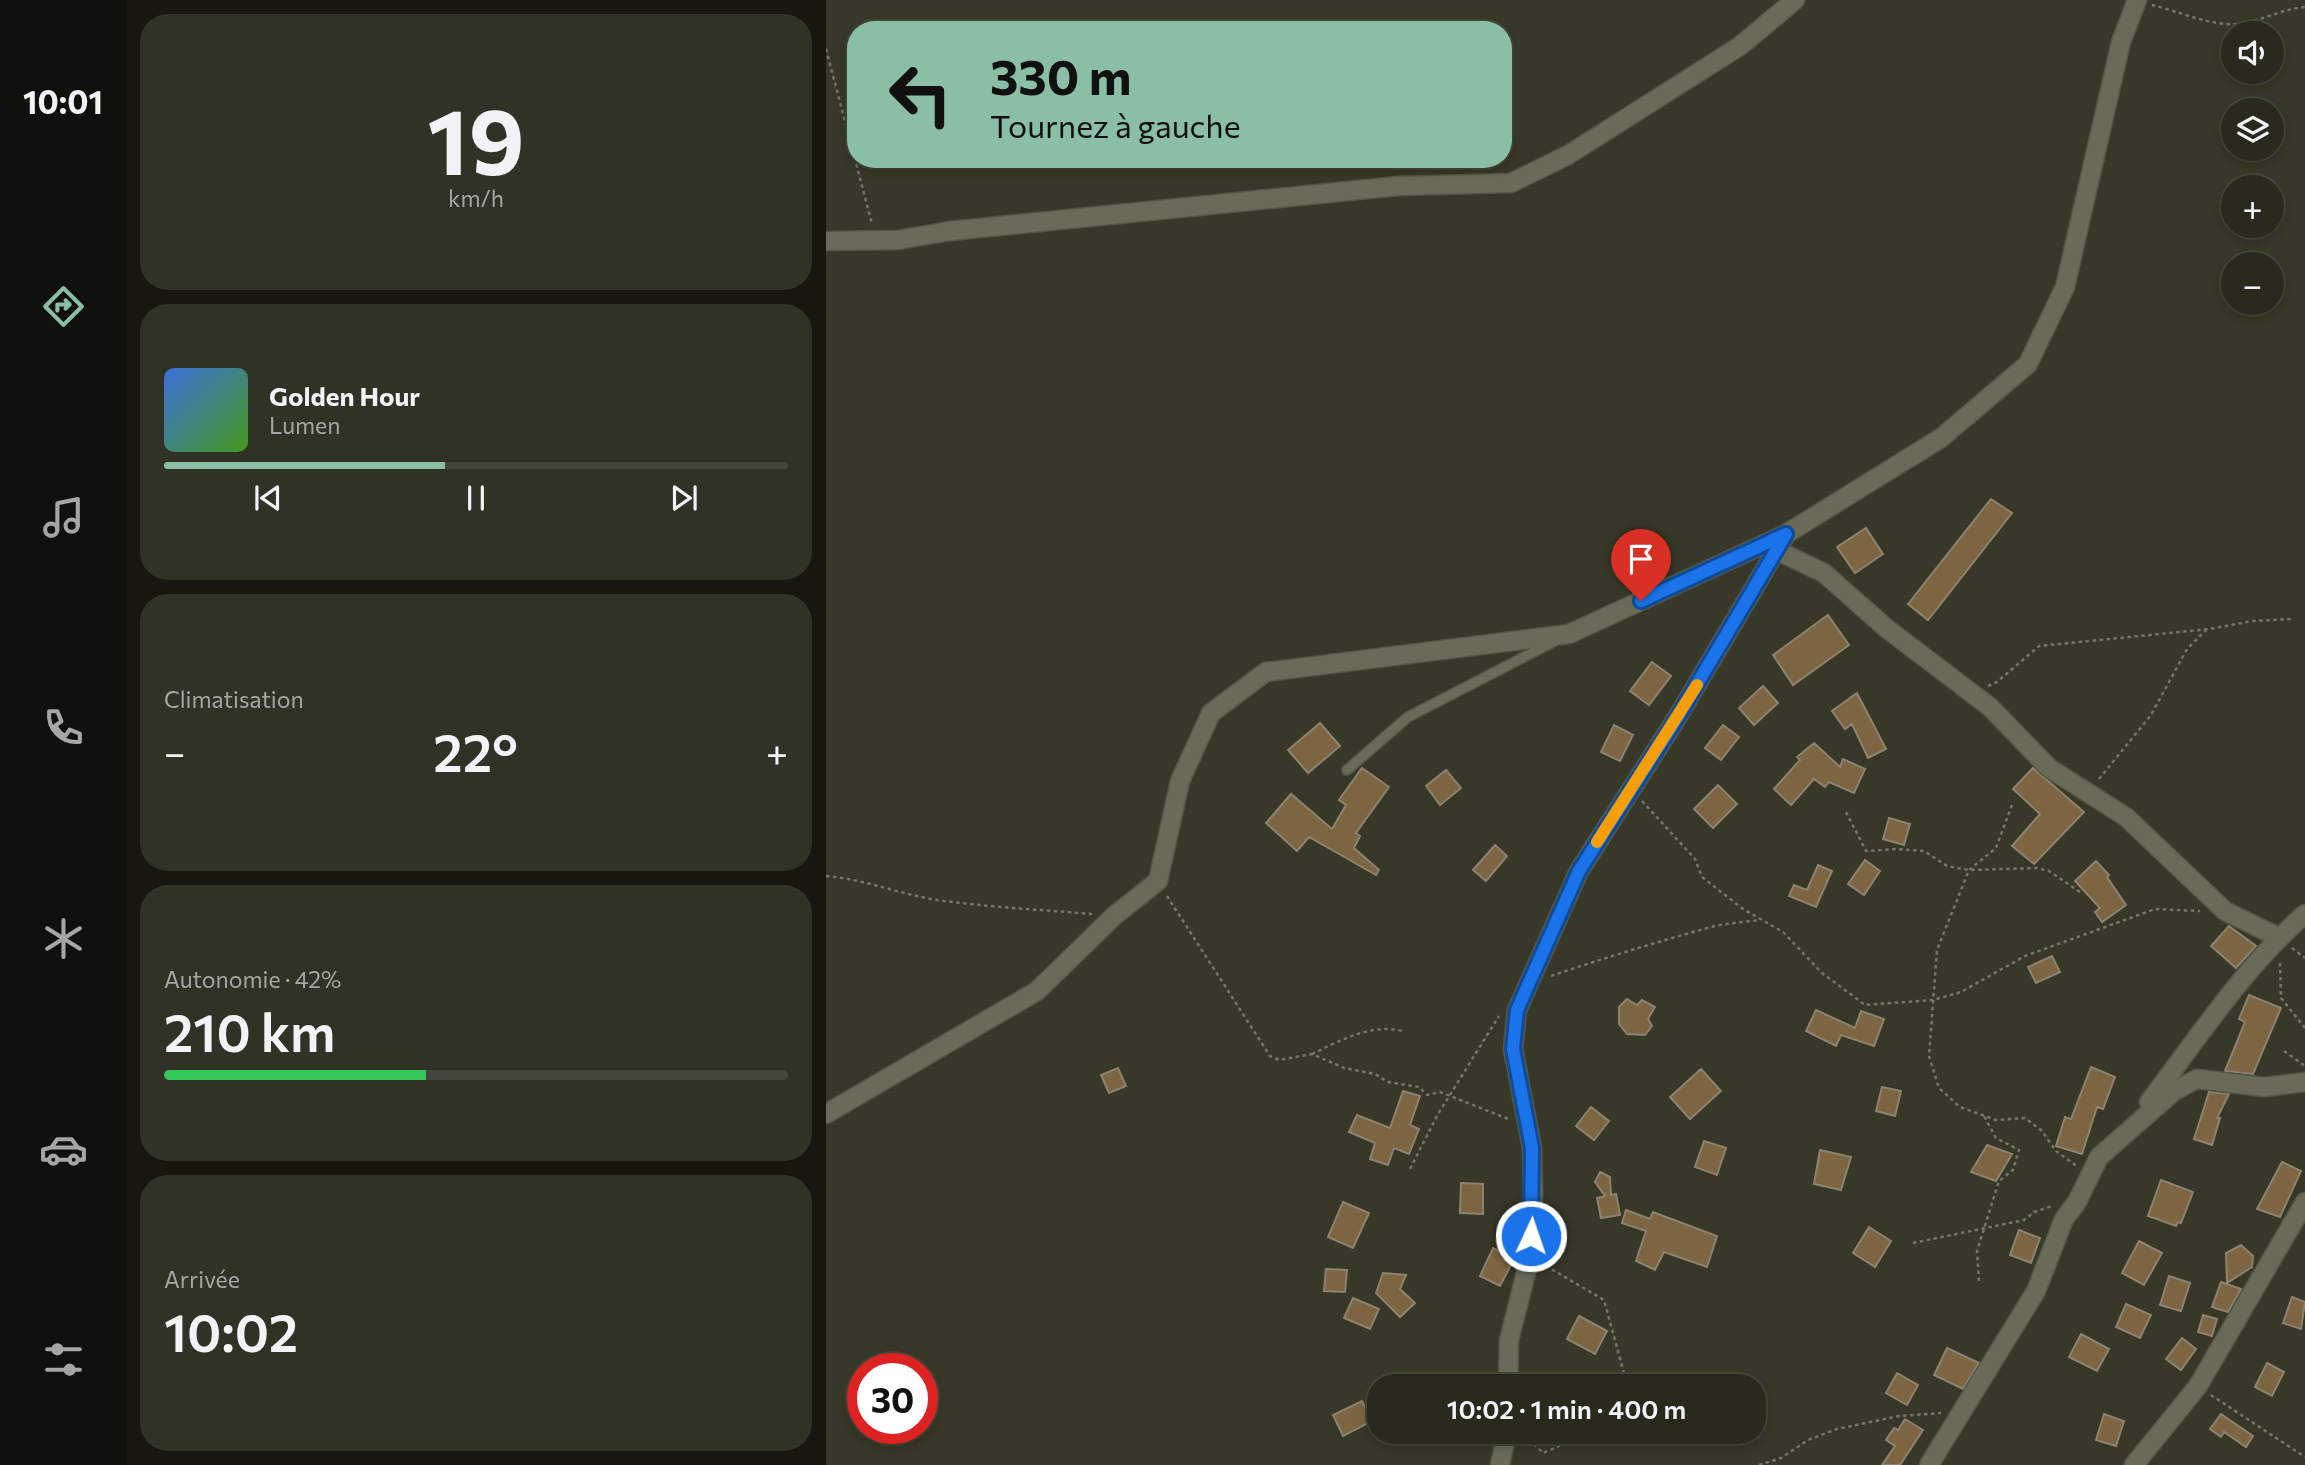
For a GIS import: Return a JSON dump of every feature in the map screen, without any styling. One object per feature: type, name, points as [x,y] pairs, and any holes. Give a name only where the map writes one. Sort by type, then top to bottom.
[{"type":"street","points":[[826,241],[877,240],[1398,186],[1511,183],[1568,156],[1729,53],[1795,0]]},
{"type":"street","points":[[826,1114],[1037,991],[1114,916],[1158,881],[1180,781],[1211,713],[1266,672],[1569,634],[1786,534],[1941,438],[2028,364],[2066,287],[2122,42],[2137,0]]},
{"type":"street","points":[[1508,1374],[1509,1340],[1530,1257],[1534,1195],[1532,1148],[1513,1049],[1517,1010],[1579,871],[1786,534]]},
{"type":"street","points":[[1776,550],[1824,573],[1886,628],[1973,694],[2049,768],[2126,817],[2224,911],[2278,937]]},
{"type":"street","points":[[2127,1130],[2278,937],[2305,914]]},
{"type":"street","points":[[1930,1465],[2036,1291],[2064,1219],[2085,1187],[2099,1157],[2174,1090],[2197,1079],[2264,1087],[2305,1082]]},
{"type":"street","points":[[2134,1465],[2198,1386],[2305,1202]]},
{"type":"street","points":[[1500,1465],[1504,1444]]},
{"type":"lane","points":[[1347,770],[1408,717],[1569,634]]},
{"type":"path","points":[[2137,0],[2226,24],[2239,24],[2289,8],[2305,7]]},
{"type":"path","points":[[826,49],[847,134]]},
{"type":"path","points":[[856,168],[877,240]]},
{"type":"path","points":[[1973,694],[1997,682],[2039,646],[2207,629],[2252,621],[2291,619]]},
{"type":"path","points":[[2087,794],[2151,715],[2187,649],[2207,629]]},
{"type":"path","points":[[1630,790],[1695,859],[1702,877],[1760,920],[1783,932],[1822,973],[1865,1005],[1933,1000],[1961,992],[2025,956],[2155,909],[2224,911]]},
{"type":"path","points":[[1913,1243],[2024,1220],[2034,1212],[2085,1187],[2073,1162],[2056,1151],[2041,1129],[2025,1118],[1996,1120],[1960,1107],[1939,1088],[1929,1056],[1937,950],[1969,870],[1996,848],[2012,804]]},
{"type":"path","points":[[1846,812],[1866,852],[1895,849],[1924,851],[1947,866],[1969,870],[2037,868],[2049,871],[2083,894]]},
{"type":"path","points":[[826,876],[848,878],[891,891],[936,900],[1114,916]]},
{"type":"path","points":[[1158,881],[1270,1056],[1279,1060],[1312,1054],[1360,1033],[1391,1028],[1402,1031]]},
{"type":"path","points":[[1533,977],[1548,977],[1638,946],[1714,926],[1760,920]]},
{"type":"path","points":[[2278,937],[2281,998],[2305,1028]]},
{"type":"path","points":[[1410,1169],[1449,1095],[1501,1013]]},
{"type":"path","points":[[2284,1051],[2305,1066]]},
{"type":"path","points":[[1312,1054],[1344,1068],[1375,1074],[1388,1082],[1419,1087],[1427,1095],[1440,1092],[1449,1095],[1499,1114],[1528,1129]]},
{"type":"path","points":[[1979,1281],[1977,1251],[2000,1181],[2012,1170],[2019,1150],[1996,1138],[1984,1116]]},
{"type":"path","points":[[1530,1257],[1604,1300],[1624,1374]]},
{"type":"path","points":[[2198,1386],[2305,1457]]},
{"type":"path","points":[[1759,1465],[1781,1458],[1808,1440],[1837,1429],[1899,1416],[1962,1412]]},
{"type":"path","points":[[1535,1444],[1544,1452],[1561,1444]]},
{"type":"building","points":[[1991,499],[2012,513],[1928,620],[1908,604]]},
{"type":"building","points":[[1866,528],[1883,554],[1855,573],[1837,547]]},
{"type":"building","points":[[1828,615],[1849,645],[1793,685],[1773,655]]},
{"type":"building","points":[[1652,662],[1671,676],[1649,705],[1630,691]]},
{"type":"building","points":[[1763,686],[1778,703],[1754,725],[1739,708]]},
{"type":"building","points":[[1857,693],[1886,749],[1868,758],[1852,724],[1845,729],[1832,711]]},
{"type":"building","points":[[1320,723],[1340,746],[1308,773],[1288,750]]},
{"type":"building","points":[[1614,725],[1633,735],[1620,761],[1601,752]]},
{"type":"building","points":[[1723,725],[1739,737],[1721,760],[1705,748]]},
{"type":"building","points":[[1814,743],[1840,767],[1843,759],[1865,769],[1854,793],[1829,782],[1825,787],[1814,779],[1791,805],[1774,789],[1800,760],[1797,757]]},
{"type":"building","points":[[1362,768],[1389,787],[1356,833],[1360,836],[1354,848],[1379,870],[1376,875],[1309,837],[1297,851],[1266,823],[1291,794],[1332,829],[1346,805],[1339,800]]},
{"type":"building","points":[[2033,768],[2084,812],[2034,864],[2012,846],[2040,814],[2013,789]]},
{"type":"building","points":[[1446,770],[1461,788],[1440,805],[1426,786]]},
{"type":"building","points":[[1718,785],[1737,804],[1713,828],[1694,809]]},
{"type":"building","points":[[1889,818],[1910,824],[1904,845],[1883,839]]},
{"type":"building","points":[[1495,845],[1507,856],[1486,881],[1473,870]]},
{"type":"building","points":[[1865,860],[1880,871],[1864,895],[1848,884]]},
{"type":"building","points":[[2096,861],[2109,875],[2107,877],[2126,905],[2102,922],[2095,912],[2100,908],[2075,881]]},
{"type":"building","points":[[1818,865],[1832,871],[1816,907],[1789,896],[1794,885],[1807,890]]},
{"type":"building","points":[[2229,926],[2256,946],[2236,968],[2211,946]]},
{"type":"building","points":[[2052,956],[2060,972],[2036,983],[2028,967]]},
{"type":"building","points":[[2249,995],[2281,1008],[2253,1074],[2225,1071],[2245,1022],[2239,1019]]},
{"type":"building","points":[[1627,999],[1637,1005],[1642,1000],[1655,1007],[1648,1019],[1652,1026],[1645,1035],[1627,1034],[1619,1024],[1619,1007]]},
{"type":"building","points":[[1816,1010],[1855,1028],[1861,1011],[1884,1019],[1874,1046],[1841,1035],[1836,1046],[1806,1031]]},
{"type":"building","points":[[2091,1067],[2115,1077],[2103,1109],[2097,1107],[2082,1154],[2056,1146],[2065,1117],[2071,1119]]},
{"type":"building","points":[[1118,1068],[1126,1086],[1109,1093],[1101,1075]]},
{"type":"building","points":[[1701,1069],[1721,1091],[1690,1119],[1670,1097]]},
{"type":"building","points":[[1882,1087],[1901,1091],[1895,1116],[1876,1111]]},
{"type":"building","points":[[1403,1091],[1420,1096],[1410,1125],[1419,1129],[1409,1154],[1394,1148],[1388,1165],[1370,1159],[1375,1143],[1349,1132],[1357,1115],[1390,1128]]},
{"type":"building","points":[[2209,1092],[2229,1094],[2217,1118],[2220,1118],[2212,1145],[2194,1139]]},
{"type":"building","points":[[1591,1107],[1609,1121],[1594,1140],[1576,1126]]},
{"type":"building","points":[[1704,1141],[1726,1148],[1717,1175],[1695,1167]]},
{"type":"building","points":[[1987,1145],[2012,1154],[1996,1181],[1971,1172]]},
{"type":"building","points":[[1820,1150],[1851,1157],[1841,1190],[1814,1184]]},
{"type":"building","points":[[2282,1162],[2301,1171],[2280,1217],[2257,1209]]},
{"type":"building","points":[[1600,1172],[1610,1177],[1611,1195],[1616,1194],[1620,1215],[1601,1218],[1597,1198],[1605,1196],[1595,1182]]},
{"type":"building","points":[[2161,1180],[2193,1192],[2181,1223],[2178,1222],[2176,1226],[2148,1216]]},
{"type":"building","points":[[1461,1183],[1483,1184],[1483,1214],[1460,1213]]},
{"type":"building","points":[[1343,1202],[1369,1213],[1353,1248],[1328,1237]]},
{"type":"building","points":[[1626,1210],[1650,1219],[1653,1212],[1717,1236],[1707,1267],[1664,1252],[1655,1270],[1636,1261],[1646,1231],[1622,1223]]},
{"type":"building","points":[[1869,1227],[1891,1241],[1875,1267],[1853,1253]]},
{"type":"building","points":[[2019,1230],[2040,1238],[2031,1263],[2010,1255]]},
{"type":"building","points":[[2139,1241],[2162,1253],[2144,1285],[2122,1273]]},
{"type":"building","points":[[2241,1245],[2253,1256],[2252,1267],[2227,1283],[2226,1253]]},
{"type":"building","points":[[1493,1248],[1514,1259],[1500,1286],[1480,1276]]},
{"type":"building","points":[[1326,1269],[1347,1270],[1345,1292],[1324,1291]]},
{"type":"building","points":[[1383,1273],[1406,1275],[1400,1289],[1415,1303],[1400,1317],[1376,1293]]},
{"type":"building","points":[[2169,1276],[2190,1283],[2181,1311],[2160,1305]]},
{"type":"building","points":[[2221,1282],[2241,1289],[2228,1312],[2212,1307]]},
{"type":"building","points":[[2292,1297],[2305,1302],[2301,1329],[2283,1323]]},
{"type":"building","points":[[1353,1298],[1379,1309],[1370,1329],[1344,1318]]},
{"type":"building","points":[[2126,1304],[2151,1315],[2140,1338],[2116,1327]]},
{"type":"building","points":[[2203,1315],[2217,1319],[2212,1336],[2198,1332]]},
{"type":"building","points":[[1579,1316],[1607,1331],[1595,1354],[1567,1339]]},
{"type":"building","points":[[2081,1334],[2109,1349],[2097,1371],[2069,1357]]},
{"type":"building","points":[[2182,1338],[2196,1349],[2181,1370],[2166,1359]]},
{"type":"building","points":[[1947,1348],[1979,1363],[1963,1389],[1934,1375]]},
{"type":"building","points":[[2267,1363],[2284,1372],[2272,1396],[2255,1387]]},
{"type":"building","points":[[1897,1373],[1918,1385],[1907,1405],[1886,1393]]},
{"type":"building","points":[[1362,1401],[1367,1411],[1367,1424],[1343,1436],[1333,1415]]},
{"type":"building","points":[[2104,1414],[2124,1421],[2116,1446],[2096,1440]]},
{"type":"building","points":[[2221,1414],[2253,1436],[2246,1447],[2224,1432],[2221,1437],[2210,1429]]},
{"type":"building","points":[[1905,1419],[1923,1430],[1900,1465],[1882,1465],[1895,1446],[1886,1440],[1894,1428],[1898,1430]]},
{"type":"slow traffic","points":[[1597,842],[1697,685]]},
{"type":"route","points":[[1531,1236],[1534,1195],[1532,1148],[1513,1049],[1517,1010],[1579,871],[1677,718],[1786,534],[1641,601]]}]
